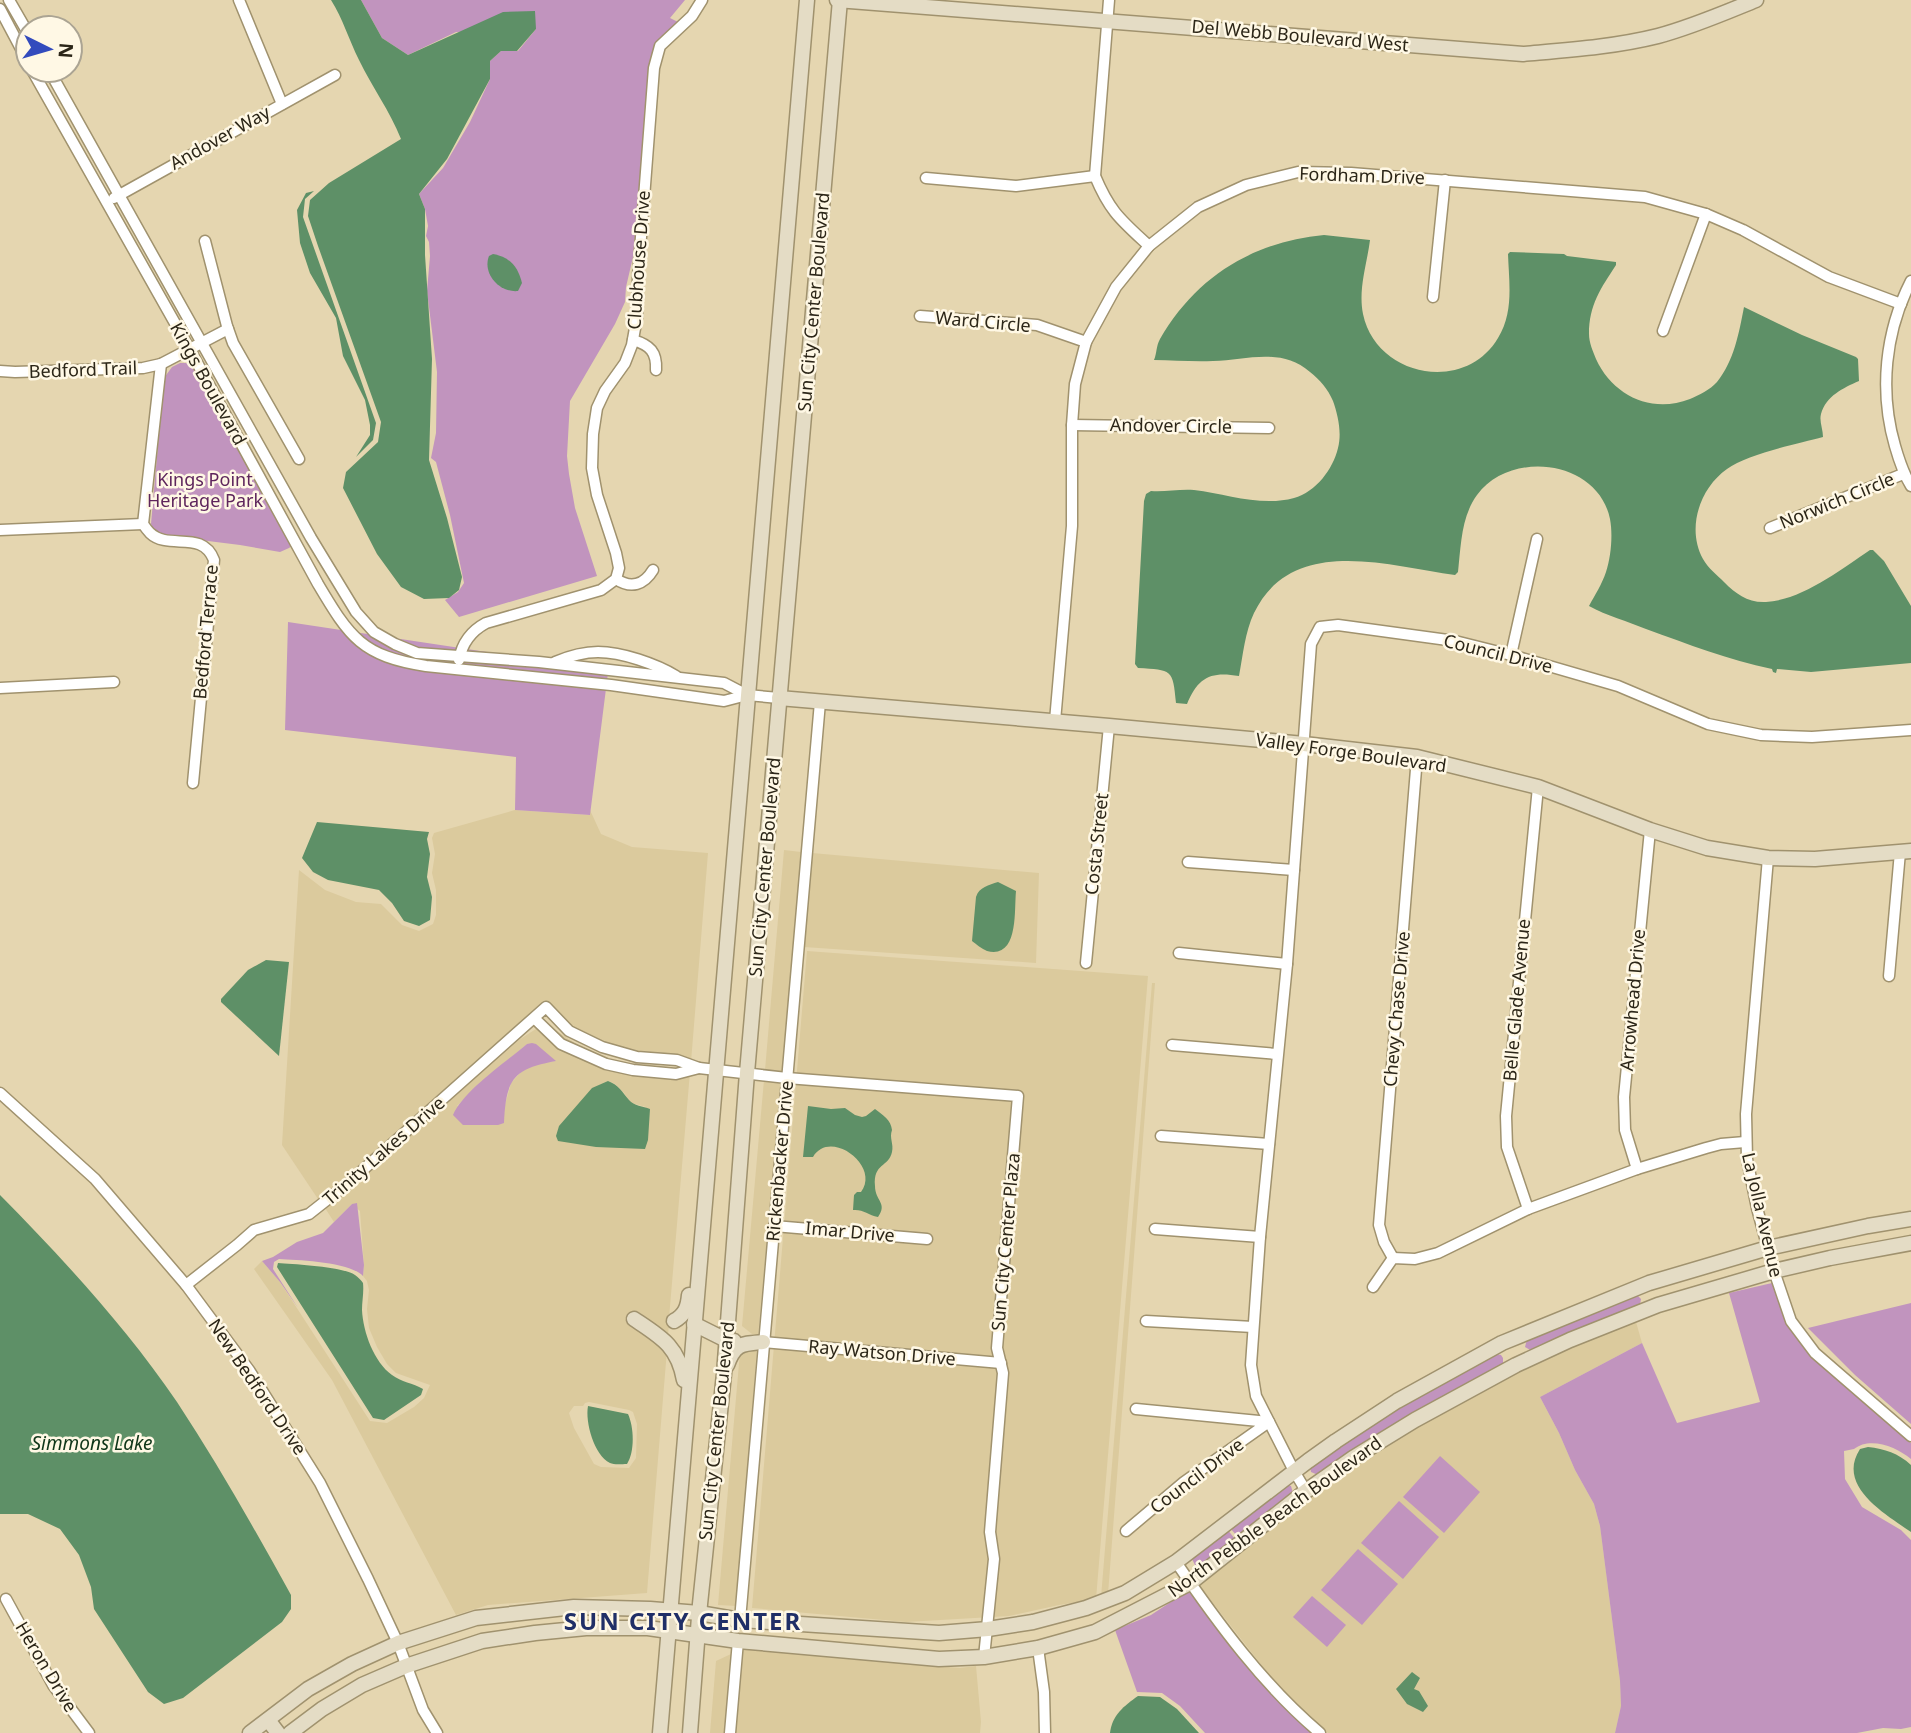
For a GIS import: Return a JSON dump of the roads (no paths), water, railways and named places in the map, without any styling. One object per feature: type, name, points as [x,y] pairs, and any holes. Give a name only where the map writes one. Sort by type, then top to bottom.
[{"type":"street","points":[[239,0],[282,104]]},
{"type":"street","name":"Clubhouse Drive","points":[[617,579],[619,568],[616,553],[597,495],[592,468],[593,435],[597,408],[605,391],[625,363],[638,317],[638,276],[654,68],[660,46],[692,16],[702,0]]},
{"type":"street","name":"Sun City Center Boulevard","points":[[660,1733],[807,0]]},
{"type":"street","name":"Sun City Center Boulevard","points":[[690,1733],[699,1613],[724,1374],[747,1073],[839,0]]},
{"type":"street","name":"Del Webb Boulevard West","points":[[839,0],[1522,54],[1594,48],[1658,36],[1756,0]]},
{"type":"street","points":[[1109,0],[1095,176],[1114,214],[1149,246]]},
{"type":"street","points":[[0,9],[14,36]]},
{"type":"street","name":"Andover Way","points":[[106,203],[335,75]]},
{"type":"street","name":"Kings Boulevard","points":[[40,84],[318,584],[337,617],[356,639],[379,655],[401,662],[458,670],[611,685],[724,701],[747,695],[779,698]]},
{"type":"street","name":"Kings Boulevard","points":[[56,84],[288,498],[356,612],[374,632],[417,653],[549,663],[724,683],[747,695]]},
{"type":"street","name":"Fordham Drive","points":[[1055,721],[1072,526],[1072,425],[1075,384],[1086,342],[1116,287],[1149,246],[1198,207],[1245,185],[1298,172],[1350,173],[1645,197],[1706,214],[1743,230],[1829,277],[1901,304]]},
{"type":"street","points":[[926,178],[1016,186],[1095,176]]},
{"type":"street","points":[[1433,297],[1445,180]]},
{"type":"street","points":[[1663,331],[1706,214]]},
{"type":"street","points":[[205,241],[233,343],[299,459]]},
{"type":"street","points":[[1911,281],[1890,340],[1886,383],[1889,420],[1903,474],[1911,486]]},
{"type":"street","name":"Ward Circle","points":[[920,316],[1037,326],[1086,342]]},
{"type":"street","name":"Bedford Trail","points":[[0,371],[143,368],[161,364],[228,329]]},
{"type":"street","points":[[633,340],[651,349],[656,358],[656,370]]},
{"type":"street","points":[[0,530],[143,524],[161,364]]},
{"type":"street","name":"Andover Circle","points":[[1072,425],[1269,428]]},
{"type":"street","name":"Norwich Circle","points":[[1770,528],[1903,474]]},
{"type":"street","name":"Bedford Terrace","points":[[143,524],[151,534],[160,539],[202,544],[211,551],[214,560],[193,783]]},
{"type":"street","points":[[1511,655],[1537,539]]},
{"type":"street","points":[[458,670],[464,642],[474,629],[486,623],[601,590],[617,579],[623,583],[637,585],[644,582],[653,570]]},
{"type":"street","name":"Council Drive","points":[[1306,1491],[1256,1396],[1251,1365],[1260,1237],[1287,964],[1311,644],[1320,627],[1338,625],[1455,641],[1618,686],[1708,724],[1761,735],[1812,737],[1911,730]]},
{"type":"street","name":"Kings Boulevard","points":[[549,663],[596,652],[661,667],[679,678]]},
{"type":"street","points":[[0,688],[114,682]]},
{"type":"street","name":"Valley Forge Boulevard","points":[[779,698],[1055,721],[1418,757],[1538,787],[1650,830],[1707,848],[1768,858],[1815,859],[1905,852]]},
{"type":"street","name":"Rickenbacker Drive","points":[[740,1620],[820,702]]},
{"type":"street","name":"Costa Street","points":[[1086,963],[1108,726]]},
{"type":"street","name":"Chevy Chase Drive","points":[[1393,1258],[1379,1225],[1418,757]]},
{"type":"street","name":"Belle Glade Avenue","points":[[1528,1209],[1507,1147],[1506,1116],[1538,787]]},
{"type":"street","name":"Arrowhead Drive","points":[[1637,1169],[1625,1130],[1624,1097],[1650,830]]},
{"type":"street","points":[[1889,976],[1905,852]]},
{"type":"street","name":"La Jolla Avenue","points":[[1768,858],[1745,1142],[1768,1248],[1791,1321],[1815,1353],[1911,1436]]},
{"type":"street","points":[[1188,862],[1294,870]]},
{"type":"street","points":[[1179,953],[1287,964]]},
{"type":"street","name":"Trinity Lakes Drive","points":[[186,1285],[254,1230],[309,1214],[347,1184],[546,1007],[569,1031],[602,1047],[637,1057],[677,1060],[699,1068],[747,1073]]},
{"type":"street","name":"Trinity Lakes Drive","points":[[534,1018],[561,1044],[606,1064],[633,1070],[676,1074],[699,1068]]},
{"type":"street","points":[[1172,1045],[1277,1054]]},
{"type":"street","name":"Sun City Center Plaza","points":[[747,1073],[1018,1096],[997,1348],[1003,1373],[990,1532],[995,1559],[984,1657]]},
{"type":"street","name":"New Bedford Drive","points":[[0,1093],[95,1179],[186,1285],[249,1370],[320,1483],[398,1643],[423,1710],[437,1733]]},
{"type":"street","points":[[1161,1136],[1269,1144]]},
{"type":"street","points":[[1373,1287],[1393,1258],[1415,1259],[1438,1253],[1528,1209],[1637,1169],[1721,1144],[1745,1142]]},
{"type":"street","points":[[674,1321],[684,1314],[689,1301],[696,1227],[704,1197]]},
{"type":"street","name":"North Pebble Beach Boulevard","points":[[250,1733],[308,1689],[352,1664],[398,1643],[476,1618],[574,1607],[670,1610],[740,1620],[939,1633],[1032,1622],[1090,1606],[1125,1593],[1176,1562],[1294,1471],[1397,1401],[1502,1343],[1650,1283],[1768,1248],[1911,1219]]},
{"type":"street","points":[[1884,1223],[1888,1246]]},
{"type":"street","name":"Imar Drive","points":[[774,1226],[927,1239]]},
{"type":"street","points":[[1155,1229],[1260,1237]]},
{"type":"street","name":"North Pebble Beach Boulevard","points":[[290,1733],[322,1709],[362,1685],[406,1666],[482,1641],[535,1633],[611,1627],[648,1628],[738,1641],[939,1659],[984,1657],[1038,1648],[1098,1631],[1190,1583],[1306,1491],[1353,1458],[1495,1375],[1570,1340],[1658,1305],[1774,1271],[1911,1243]]},
{"type":"street","points":[[1650,1283],[1658,1305]]},
{"type":"street","points":[[728,1314],[741,1333],[763,1342]]},
{"type":"street","points":[[634,1319],[662,1338],[674,1350],[682,1369],[687,1405]]},
{"type":"street","points":[[1146,1321],[1253,1327]]},
{"type":"street","points":[[694,1324],[726,1340],[763,1342]]},
{"type":"street","name":"Ray Watson Drive","points":[[763,1342],[1001,1363]]},
{"type":"street","points":[[724,1374],[735,1349],[747,1343]]},
{"type":"street","name":"Council Drive","points":[[1136,1409],[1269,1422]]},
{"type":"street","name":"Council Drive","points":[[1126,1531],[1184,1482],[1269,1422]]},
{"type":"street","points":[[1176,1562],[1270,1684],[1320,1733]]},
{"type":"street","name":"Heron Drive","points":[[6,1599],[53,1685],[89,1733]]},
{"type":"street","points":[[1090,1606],[1098,1631]]},
{"type":"street","points":[[730,1733],[738,1641]]},
{"type":"street","points":[[1038,1648],[1044,1692],[1045,1733]]},
{"type":"street","points":[[268,1720],[278,1733]]},
{"type":"water","points":[[331,0],[361,0],[382,38],[408,55],[503,12],[535,11],[536,29],[517,51],[501,51],[490,61],[490,79],[447,159],[419,194],[425,209],[425,255],[432,359],[429,460],[462,577],[459,590],[449,598],[424,599],[401,587],[377,554],[343,488],[346,472],[378,442],[381,422],[308,216],[310,200],[329,183],[401,139]]},
{"type":"water","points":[[314,191],[305,199],[303,217],[376,423],[373,440],[356,457],[370,435],[365,400],[343,356],[336,318],[310,273],[300,243],[297,210],[306,193]]},
{"type":"water","points":[[1324,235],[1370,240],[1362,305],[1371,335],[1385,352],[1403,364],[1423,371],[1444,372],[1465,367],[1483,356],[1498,338],[1508,308],[1510,252],[1564,254],[1616,262],[1594,305],[1590,341],[1603,372],[1613,383],[1623,392],[1648,403],[1676,403],[1697,396],[1714,385],[1732,356],[1744,307],[1856,357],[1859,381],[1831,397],[1823,408],[1823,437],[1759,454],[1736,464],[1709,487],[1698,509],[1698,547],[1710,568],[1738,594],[1760,602],[1780,600],[1807,590],[1873,550],[1884,561],[1911,606],[1911,663],[1811,672],[1777,669],[1776,673],[1772,669],[1708,651],[1596,610],[1589,606],[1606,572],[1611,546],[1610,519],[1602,499],[1589,484],[1572,473],[1531,467],[1510,471],[1492,480],[1477,495],[1465,522],[1458,572],[1455,575],[1372,562],[1344,561],[1317,564],[1292,572],[1271,588],[1254,613],[1246,636],[1239,676],[1221,674],[1207,678],[1196,688],[1187,704],[1176,703],[1174,683],[1169,674],[1138,668],[1135,664],[1146,494],[1151,491],[1188,490],[1269,501],[1294,498],[1309,491],[1328,471],[1338,448],[1339,430],[1329,393],[1317,378],[1299,364],[1276,357],[1206,361],[1154,360],[1158,344],[1174,317],[1191,298],[1228,266],[1273,245]]},
{"type":"water","points":[[493,254],[509,260],[516,268],[522,283],[518,291],[499,286],[490,276],[487,263],[489,256]]},
{"type":"water","points":[[317,822],[429,832],[427,877],[432,897],[430,920],[419,926],[404,921],[379,890],[328,880],[313,872],[302,858]]},
{"type":"water","points":[[998,882],[1016,891],[1013,932],[1005,948],[997,952],[987,951],[972,941],[977,894],[988,885]]},
{"type":"water","points":[[266,960],[289,962],[279,1056],[221,1002],[248,970]]},
{"type":"water","points":[[608,1081],[618,1087],[631,1102],[650,1109],[645,1149],[596,1147],[558,1141],[556,1136],[559,1126],[592,1088]]},
{"type":"water","points":[[808,1106],[845,1108],[862,1117],[875,1109],[888,1121],[892,1130],[892,1149],[890,1157],[876,1173],[875,1179],[882,1208],[878,1217],[853,1210],[854,1195],[861,1192],[865,1182],[864,1171],[851,1154],[841,1148],[830,1147],[821,1149],[813,1157],[803,1157]]},
{"type":"water","name":"Simmons Lake","points":[[0,1195],[93,1294],[157,1374],[222,1473],[291,1595],[291,1609],[282,1622],[183,1698],[164,1704],[148,1692],[94,1609],[91,1587],[79,1555],[60,1529],[28,1514],[0,1514]]},
{"type":"water","points":[[278,1263],[330,1268],[355,1275],[363,1283],[362,1310],[365,1328],[375,1355],[392,1375],[423,1389],[421,1395],[384,1420],[373,1418],[277,1267]]},
{"type":"water","points":[[588,1406],[628,1414],[633,1439],[627,1464],[610,1463],[599,1453],[589,1429]]},
{"type":"water","points":[[1868,1447],[1891,1452],[1911,1465],[1911,1532],[1877,1508],[1859,1487],[1854,1475],[1854,1462],[1860,1449]]},
{"type":"water","points":[[1412,1672],[1420,1678],[1414,1689],[1419,1691],[1428,1706],[1423,1712],[1407,1704],[1396,1689]]},
{"type":"water","points":[[1138,1696],[1160,1697],[1177,1709],[1199,1733],[1110,1733],[1116,1716]]},
{"type":"district","name":"SUN CITY CENTER","points":[[683,1622]]},
{"type":"park label","name":"Kings Point Heritage Park","points":[[205,490]]}]
